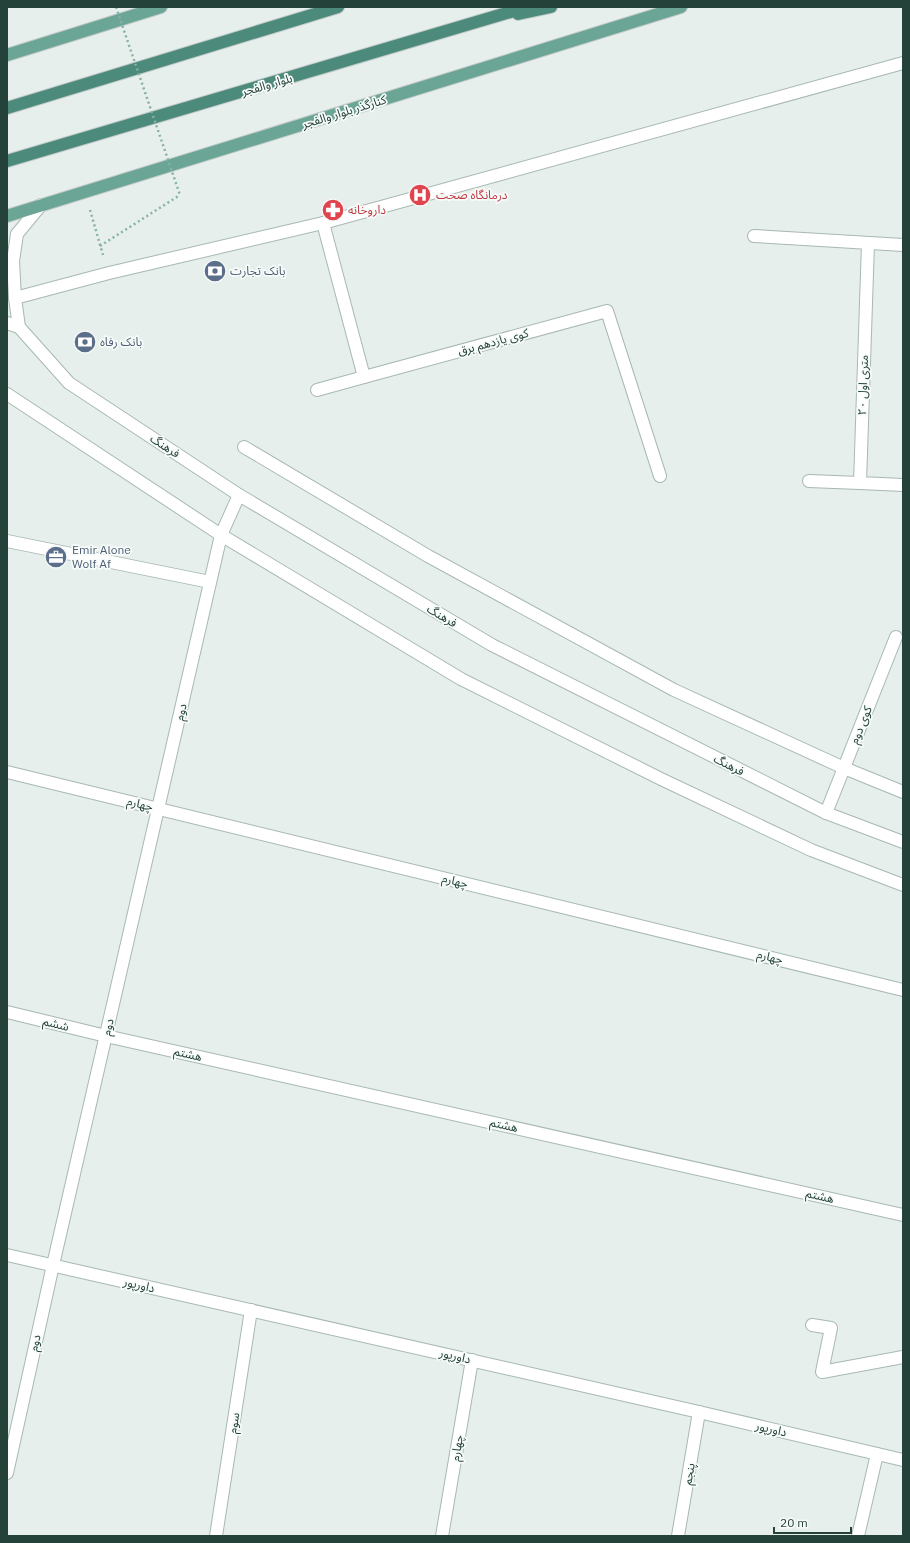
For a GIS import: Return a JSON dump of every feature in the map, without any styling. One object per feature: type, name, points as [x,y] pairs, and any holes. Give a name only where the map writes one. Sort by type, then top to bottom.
[{"type":"highway","points":[[7,108],[338,7]]},
{"type":"highway","name":"بلوار والفجر","points":[[7,161],[527,7]]},
{"type":"highway","points":[[472,24],[552,7]]},
{"type":"main road","points":[[7,55],[161,7]]},
{"type":"main road","name":"کنارگذر بلوار والفجر","points":[[7,216],[681,7]]},
{"type":"street","points":[[15,298],[109,273],[323,223],[903,63]]},
{"type":"street","points":[[7,323],[19,327],[10,262],[17,234],[41,205]]},
{"type":"street","points":[[317,390],[364,377],[323,223]]},
{"type":"street","points":[[754,236],[903,245]]},
{"type":"street","name":"۲۰ متری اول","points":[[860,483],[868,243]]},
{"type":"street","name":"کوی یازدهم برق","points":[[364,377],[607,311],[660,476]]},
{"type":"street","name":"فرهنگ","points":[[19,327],[69,383],[239,495],[492,646],[826,813],[903,842]]},
{"type":"street","points":[[7,394],[221,535],[461,679],[661,779],[804,847],[903,885]]},
{"type":"street","points":[[244,448],[428,556],[674,690],[844,768],[903,792]]},
{"type":"street","points":[[809,481],[903,485]]},
{"type":"street","name":"دوم","points":[[7,1473],[53,1265],[221,535],[239,495]]},
{"type":"street","points":[[7,541],[210,582]]},
{"type":"street","name":"کوی دوم","points":[[826,813],[896,637]]},
{"type":"street","name":"چهارم","points":[[7,772],[903,990]]},
{"type":"street","name":"ششم","points":[[7,1012],[106,1036]]},
{"type":"street","name":"هشتم","points":[[106,1036],[903,1215]]},
{"type":"street","name":"داورپور","points":[[7,1255],[472,1360],[903,1460]]},
{"type":"street","name":"سوم","points":[[216,1536],[251,1310]]},
{"type":"street","points":[[812,1325],[831,1328],[822,1372],[903,1357]]},
{"type":"street","name":"چهارم","points":[[442,1536],[472,1360]]},
{"type":"street","name":"پنجم","points":[[678,1536],[699,1412]]},
{"type":"street","points":[[858,1536],[877,1454]]},
{"type":"path","points":[[100,246],[180,195],[116,7]]},
{"type":"path","points":[[85,192],[109,273]]},
{"type":"place","name":"درمانگاه صحت","points":[[420,195]]},
{"type":"place","name":"داروخانه","points":[[333,210]]},
{"type":"place","name":"بانک تجارت","points":[[215,271]]},
{"type":"place","name":"بانک رفاه","points":[[85,342]]},
{"type":"place","name":"Emir Alone Wolf Af","points":[[56,557]]}]
